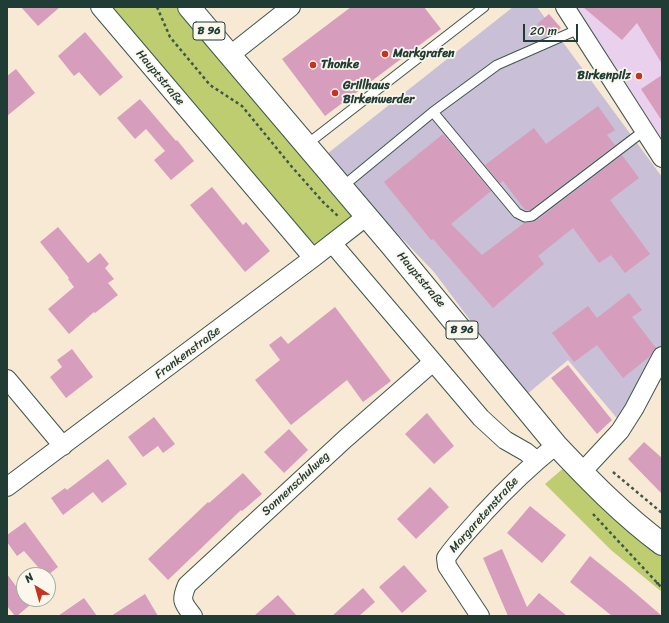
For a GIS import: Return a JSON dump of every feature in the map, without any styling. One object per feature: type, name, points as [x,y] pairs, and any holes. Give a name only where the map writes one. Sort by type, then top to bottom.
[{"type":"main road","name":"Hauptstraße","points":[[189,7],[342,187],[359,222],[478,349],[556,445],[589,465],[625,514],[662,544]]},
{"type":"street","name":"Hauptstraße","points":[[100,7],[313,258]]},
{"type":"street","points":[[230,56],[291,7]]},
{"type":"street","points":[[565,7],[662,158]]},
{"type":"street","name":"Frankenstraße","points":[[7,487],[359,222]]},
{"type":"street","points":[[332,243],[481,418],[505,440],[526,452],[536,460]]},
{"type":"street","points":[[589,465],[620,431],[634,409],[662,356]]},
{"type":"street","name":"Sonnenschulweg","points":[[193,616],[184,604],[183,594],[187,585],[345,439],[433,362]]},
{"type":"street","points":[[7,379],[63,446]]},
{"type":"street","name":"Margaretenstraße","points":[[480,616],[447,566],[446,558],[457,543],[512,483],[536,460],[556,445]]},
{"type":"lane","points":[[306,146],[484,7]]},
{"type":"lane","points":[[342,187],[433,112],[497,65],[579,29]]},
{"type":"lane","points":[[433,112],[517,213],[525,217],[532,216],[645,130]]},
{"type":"path","points":[[157,7],[170,38],[210,86],[242,106],[323,202],[359,222]]},
{"type":"path","points":[[589,465],[662,512]]},
{"type":"path","points":[[662,584],[656,583],[662,588]]},
{"type":"shaded area","points":[[513,7],[537,7],[662,177],[662,346],[633,404],[621,423],[568,360],[526,395],[434,272],[369,204],[327,154]]},
{"type":"shaded area","name":"Birkenpilz","points":[[569,7],[662,7],[662,145]]},
{"type":"green space","points":[[89,7],[179,7],[355,216],[301,257]]},
{"type":"green space","points":[[566,466],[662,549],[662,592],[611,550],[545,484]]},
{"type":"building","points":[[21,7],[60,7],[38,26]]},
{"type":"building","points":[[351,7],[424,7],[441,29],[325,116],[282,59]]},
{"type":"building","name":"Birkenpilz","points":[[583,7],[662,7],[662,64],[637,23],[622,40]]},
{"type":"building","points":[[549,14],[561,28],[554,34],[547,36],[537,24]]},
{"type":"building","points":[[85,32],[123,77],[100,96],[79,72],[74,76],[58,56]]},
{"type":"building","points":[[16,69],[35,93],[7,116],[7,76]]},
{"type":"building","name":"Birkenpilz","points":[[662,75],[662,121],[641,89]]},
{"type":"building","points":[[140,99],[194,161],[171,180],[154,160],[165,151],[146,129],[135,139],[117,118]]},
{"type":"building","points":[[598,106],[615,130],[607,135],[615,145],[530,210],[525,210],[503,181],[500,183],[485,165],[534,128],[546,144]]},
{"type":"building","points":[[443,134],[491,191],[451,224],[482,255],[524,223],[536,221],[622,155],[639,178],[610,200],[650,254],[625,273],[611,255],[599,263],[573,228],[538,256],[544,264],[493,308],[433,239],[431,240],[384,182]]},
{"type":"building","points":[[212,187],[243,225],[246,222],[270,251],[245,272],[190,205]]},
{"type":"building","points":[[58,227],[88,263],[100,253],[109,264],[105,268],[114,279],[108,283],[118,295],[95,313],[94,312],[69,334],[48,309],[74,287],[68,279],[69,278],[40,242]]},
{"type":"building","points":[[629,293],[642,310],[632,317],[656,348],[649,357],[623,378],[597,345],[574,362],[552,333],[588,306],[597,318]]},
{"type":"building","points":[[335,307],[391,381],[363,402],[347,380],[291,425],[255,380],[280,360],[269,345],[281,336],[288,344]]},
{"type":"building","points":[[72,349],[93,377],[66,398],[50,377],[62,367],[57,360]]},
{"type":"building","points":[[568,365],[612,420],[597,434],[551,378]]},
{"type":"building","points":[[427,413],[454,446],[434,464],[405,434]]},
{"type":"building","points":[[154,417],[175,444],[163,453],[158,446],[143,457],[128,437]]},
{"type":"building","points":[[289,429],[308,450],[284,473],[264,452]]},
{"type":"building","points":[[644,442],[662,458],[662,494],[628,459]]},
{"type":"building","points":[[108,459],[127,484],[102,503],[93,492],[63,515],[51,498],[65,488],[67,490]]},
{"type":"building","points":[[243,473],[262,494],[242,511],[241,510],[168,580],[148,559],[208,502],[209,503]]},
{"type":"building","points":[[430,487],[449,507],[416,539],[397,519]]},
{"type":"building","points":[[530,506],[566,535],[542,563],[507,533]]},
{"type":"building","points":[[25,522],[58,567],[56,569],[56,567],[38,567],[24,551],[17,556],[7,542],[7,535]]},
{"type":"building","points":[[502,549],[527,607],[539,593],[567,616],[508,616],[483,558]]},
{"type":"building","points":[[590,556],[662,616],[612,616],[570,582]]},
{"type":"building","points":[[404,565],[427,591],[402,613],[379,587]]},
{"type":"building","points":[[7,574],[16,586],[16,607],[28,607],[15,616],[7,606]]},
{"type":"building","points":[[363,588],[375,602],[359,616],[332,616]]},
{"type":"building","points":[[145,594],[158,616],[111,616]]},
{"type":"building","points":[[278,595],[297,616],[254,616]]},
{"type":"building","points":[[84,598],[97,616],[58,616]]},
{"type":"place","name":"Markgrafen","points":[[385,54]]},
{"type":"place","name":"Thonke","points":[[313,65]]},
{"type":"place","name":"Birkenpilz","points":[[639,76]]},
{"type":"place","name":"Grillhaus Birkenwerder","points":[[335,93]]}]
